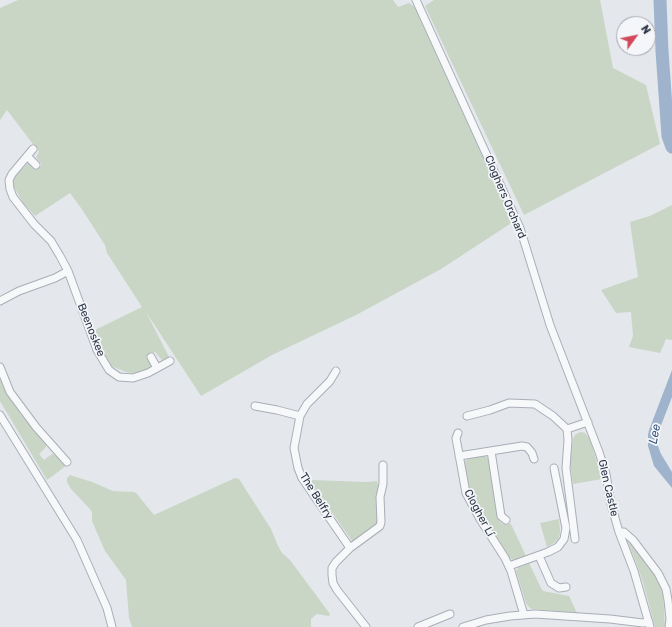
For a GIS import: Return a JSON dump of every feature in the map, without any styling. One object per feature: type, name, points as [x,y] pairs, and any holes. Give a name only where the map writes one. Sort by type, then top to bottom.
[{"type":"street","name":"Cloghers Orchard","points":[[416,0],[520,228],[550,325],[588,422]]},
{"type":"street","name":"Beenoskee","points":[[33,149],[12,174],[9,180],[10,189],[13,197],[34,224],[52,241],[68,271],[97,350],[108,370],[119,377],[133,378],[148,373],[170,361]]},
{"type":"street","points":[[27,156],[36,165]]},
{"type":"street","points":[[0,301],[19,291],[68,271]]},
{"type":"street","points":[[151,357],[157,368]]},
{"type":"street","points":[[0,367],[10,392],[36,426],[67,462]]},
{"type":"street","name":"The Belfry","points":[[336,371],[330,381],[307,404],[300,416],[294,448],[298,468],[302,478],[350,548]]},
{"type":"street","points":[[467,416],[509,403],[535,404],[553,416],[567,429],[568,440],[566,468],[576,540]]},
{"type":"street","points":[[255,406],[300,416]]},
{"type":"street","points":[[0,415],[77,540],[107,608],[112,627]]},
{"type":"street","points":[[567,429],[588,422]]},
{"type":"street","name":"Glen Castle","points":[[588,422],[606,474],[611,504],[619,532],[634,571],[650,624]]},
{"type":"street","name":"Clogher Lí","points":[[458,433],[456,438],[466,493],[509,566],[524,615]]},
{"type":"street","points":[[459,456],[522,446],[527,447],[532,453],[534,460]]},
{"type":"street","name":"Clogher Lí","points":[[491,451],[501,516],[506,520]]},
{"type":"street","points":[[366,627],[333,583],[332,568],[350,548],[380,526],[380,497],[383,484],[383,466]]},
{"type":"street","points":[[509,566],[548,552],[558,547],[564,539],[566,528],[554,468]]},
{"type":"street","points":[[619,532],[624,532],[633,540],[658,573],[666,589],[670,619],[669,627]]},
{"type":"street","points":[[539,556],[551,583],[559,588],[566,587]]},
{"type":"street","points":[[418,627],[450,614]]},
{"type":"street","points":[[463,627],[486,620],[534,614],[580,616],[650,624]]},
{"type":"green space","points":[[18,0],[393,0],[398,7],[409,3],[416,8],[513,222],[441,269],[356,315],[272,355],[201,396],[146,312],[169,357],[162,360],[155,352],[148,356],[154,367],[137,374],[126,372],[111,366],[95,330],[142,307],[107,253],[105,245],[70,193],[35,216],[23,203],[14,187],[13,181],[15,177],[27,164],[31,162],[38,169],[42,165],[36,157],[39,152],[7,110],[0,120],[0,8]]},
{"type":"green space","points":[[434,0],[600,0],[613,68],[646,85],[660,144],[524,215],[425,6]]},
{"type":"green space","points":[[672,205],[672,340],[666,339],[660,353],[629,347],[633,336],[631,312],[616,313],[601,290],[638,277],[630,222],[650,216]]},
{"type":"green space","points":[[0,375],[12,401],[21,415],[46,443],[46,447],[39,454],[44,460],[52,454],[55,455],[66,466],[47,480],[0,401]]},
{"type":"green space","points":[[581,432],[585,433],[590,439],[602,479],[573,484],[570,462],[573,439],[575,435]]},
{"type":"green space","points":[[484,455],[488,459],[500,522],[503,524],[511,524],[526,556],[517,560],[510,558],[470,494],[464,463],[468,458]]},
{"type":"green space","points":[[70,475],[113,491],[134,492],[154,515],[235,478],[239,479],[271,529],[282,553],[290,560],[330,614],[329,616],[317,614],[311,619],[311,627],[132,627],[129,618],[126,580],[105,551],[92,521],[92,512],[71,489],[67,482],[67,478]]},
{"type":"green space","points":[[311,480],[377,481],[379,490],[376,499],[376,507],[379,516],[379,523],[354,542],[352,541],[312,484]]},
{"type":"green space","points":[[559,519],[560,534],[558,539],[547,547],[540,523]]},
{"type":"green space","points":[[628,542],[630,542],[655,574],[660,583],[663,592],[665,627],[655,627],[643,582]]},
{"type":"green space","points":[[529,563],[543,591],[569,596],[577,613],[532,609],[529,607],[526,603],[516,571],[519,567]]},
{"type":"water","points":[[672,370],[672,397],[657,439],[661,454],[672,472],[672,488],[654,466],[648,446],[648,435]]},
{"type":"waterway","name":"Lee","points":[[660,0],[668,136],[672,147]]}]
